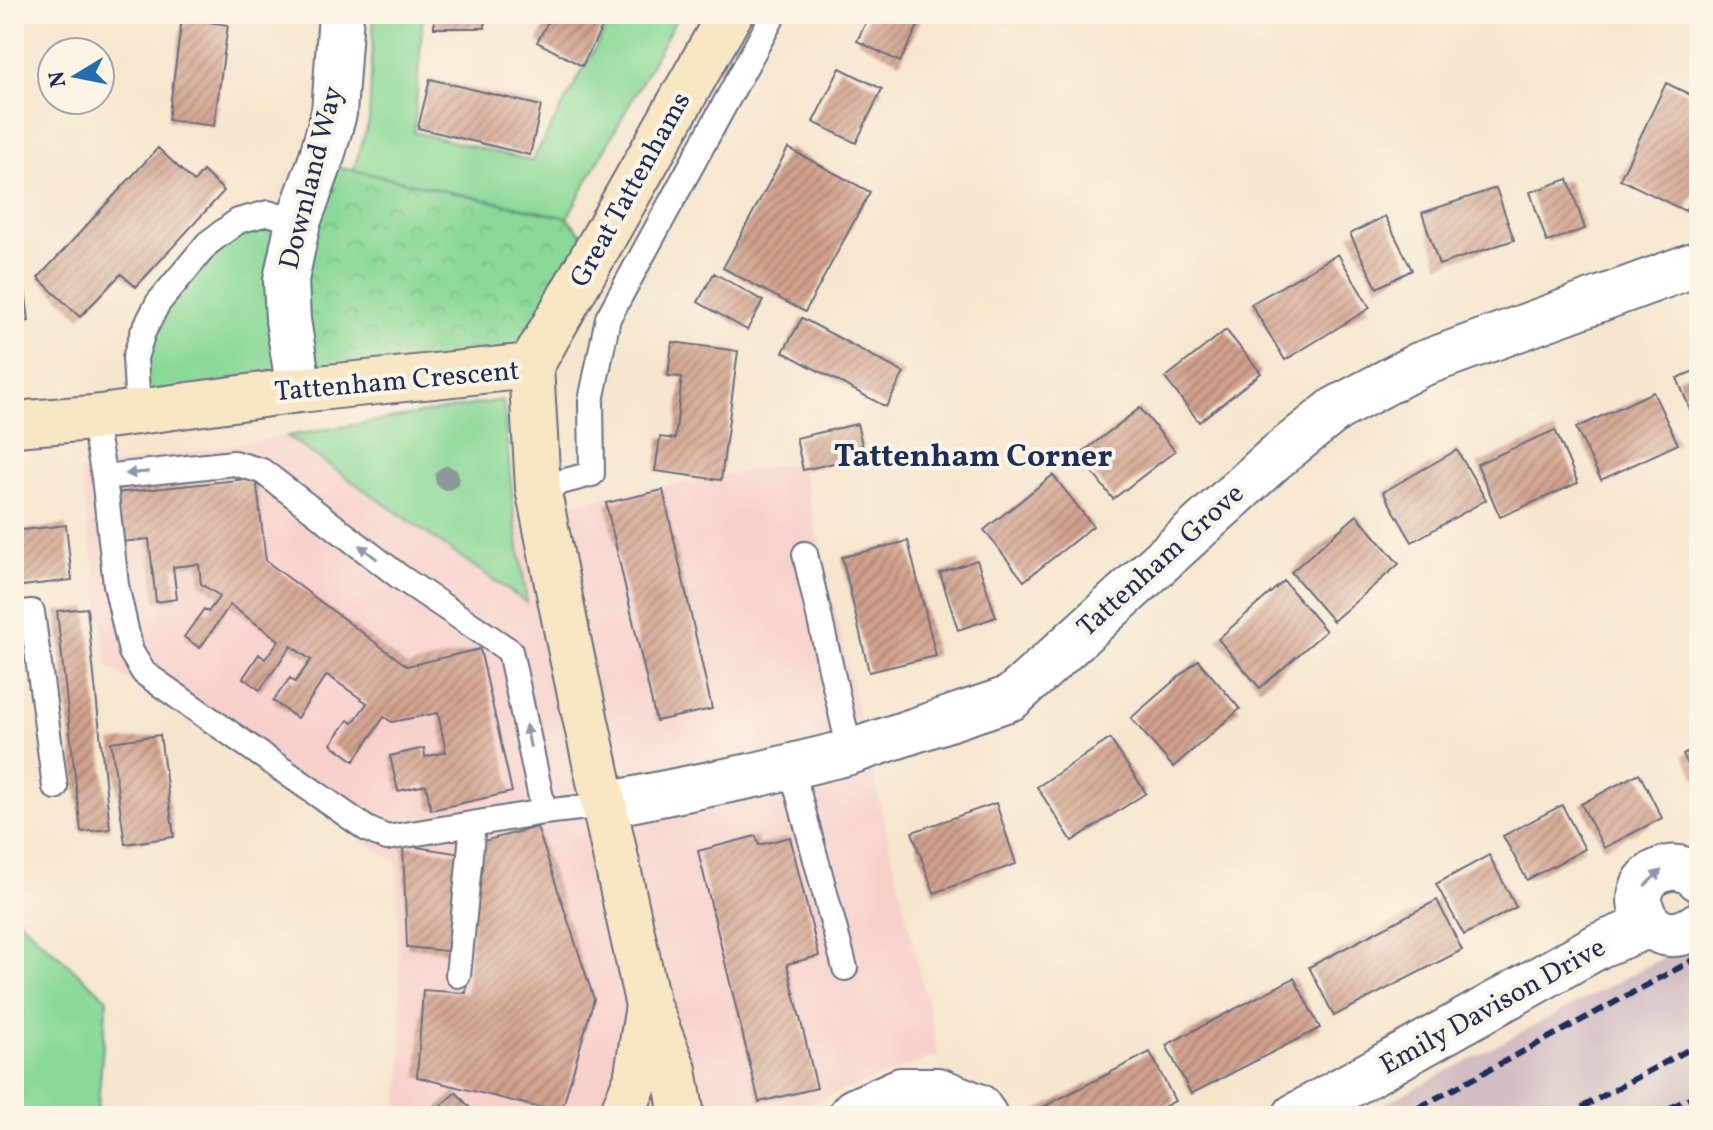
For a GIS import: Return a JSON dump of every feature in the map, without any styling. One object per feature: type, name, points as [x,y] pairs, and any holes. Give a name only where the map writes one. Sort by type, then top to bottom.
[{"type":"main road","name":"Great Tattenhams","points":[[531,366],[730,14]]},
{"type":"main road","name":"Tattenham Crescent","points":[[14,424],[93,418],[299,390],[531,366],[538,488],[570,648],[648,1006],[674,1070],[682,1116]]},
{"type":"main road","name":"Tattenham Crescent","points":[[621,1116],[636,1080],[648,1006]]},
{"type":"street","name":"Downland Way","points":[[299,390],[288,320],[286,280],[298,222],[334,113],[341,14]]},
{"type":"street","name":"Tattenham Grove","points":[[605,805],[850,752],[1011,698],[1275,458],[1336,409],[1419,365],[1699,263]]},
{"type":"street","points":[[1699,879],[1684,869],[1662,869],[1645,883],[1640,904],[1650,925],[1669,935],[1690,931],[1699,924]]},
{"type":"street","name":"Emily Davison Drive","points":[[1295,1116],[1600,945],[1650,925]]},
{"type":"street","points":[[850,1116],[854,1111],[901,1090],[938,1090],[978,1106],[985,1116]]},
{"type":"lane","points":[[538,488],[592,474],[591,401],[608,318],[774,14]]},
{"type":"lane","points":[[138,411],[135,358],[143,332],[158,303],[201,251],[238,221],[268,213],[298,222]]},
{"type":"lane","points":[[93,418],[104,477],[116,585],[131,652],[144,673],[367,829],[387,838],[605,805]]},
{"type":"lane","points":[[104,477],[234,463],[262,471],[400,577],[510,651],[544,812]]},
{"type":"lane","points":[[805,554],[850,752]]},
{"type":"lane","points":[[14,614],[32,612],[55,787]]},
{"type":"lane","points":[[791,766],[845,968]]},
{"type":"lane","points":[[458,975],[473,824]]},
{"type":"shaded area","points":[[287,436],[526,603],[514,514],[800,461],[939,1055],[775,1116],[397,1116],[402,1072],[397,863],[108,666],[80,471]]},
{"type":"shaded area","points":[[1699,939],[1699,1116],[1362,1116]]},
{"type":"green space","points":[[374,14],[423,14],[414,132],[532,161],[614,14],[679,14],[567,218],[353,170],[369,121]]},
{"type":"green space","points":[[320,163],[567,218],[597,250],[531,366],[299,390],[288,320]]},
{"type":"green space","points":[[238,221],[298,222],[299,390],[138,411],[143,332]]},
{"type":"green space","points":[[503,400],[514,514],[527,603],[287,436]]},
{"type":"green space","points":[[14,916],[107,999],[97,1116],[14,1116]]},
{"type":"building","points":[[434,14],[485,14],[485,28],[434,28]]},
{"type":"building","points":[[552,14],[609,14],[582,66],[537,42]]},
{"type":"building","points":[[870,14],[924,14],[900,62],[857,41]]},
{"type":"building","points":[[182,18],[228,25],[214,126],[168,120]]},
{"type":"building","points":[[840,68],[882,89],[856,143],[813,122]]},
{"type":"building","points":[[430,79],[541,106],[530,155],[418,128]]},
{"type":"building","points":[[1666,83],[1699,99],[1699,184],[1685,211],[1620,179]]},
{"type":"building","points":[[158,148],[194,182],[203,171],[224,191],[136,287],[121,274],[80,317],[38,278]]},
{"type":"building","points":[[788,148],[870,192],[805,312],[723,268]]},
{"type":"building","points":[[1568,179],[1585,229],[1547,242],[1530,192]]},
{"type":"building","points":[[1496,188],[1514,240],[1439,265],[1422,213]]},
{"type":"building","points":[[1385,216],[1412,270],[1377,288],[1350,234]]},
{"type":"building","points":[[14,217],[29,321],[14,323]]},
{"type":"building","points":[[1338,254],[1370,308],[1285,360],[1251,304]]},
{"type":"building","points":[[714,273],[763,301],[747,330],[698,302]]},
{"type":"building","points":[[802,318],[904,373],[886,407],[783,352]]},
{"type":"building","points":[[1226,330],[1261,373],[1199,422],[1165,378]]},
{"type":"building","points":[[672,342],[738,351],[721,480],[655,471],[660,437],[675,439],[682,377],[668,376]]},
{"type":"building","points":[[1699,369],[1699,431],[1677,378]]},
{"type":"building","points":[[1653,392],[1678,444],[1601,480],[1576,428]]},
{"type":"building","points":[[1140,408],[1175,451],[1113,499],[1079,455]]},
{"type":"building","points":[[857,424],[865,456],[803,470],[796,438]]},
{"type":"building","points":[[1555,430],[1578,483],[1500,517],[1477,464]]},
{"type":"building","points":[[1457,450],[1486,500],[1412,542],[1383,492]]},
{"type":"building","points":[[1053,475],[1093,526],[1024,581],[984,530]]},
{"type":"building","points":[[256,478],[266,561],[407,666],[480,649],[512,792],[431,810],[426,785],[398,791],[390,756],[424,748],[425,757],[446,752],[438,713],[392,722],[384,717],[354,761],[331,744],[348,720],[353,723],[367,703],[327,675],[297,718],[273,701],[290,678],[295,682],[311,660],[291,646],[260,690],[243,678],[259,654],[265,659],[279,640],[230,605],[200,648],[184,637],[204,609],[208,612],[220,596],[201,584],[199,564],[173,567],[177,599],[156,602],[149,539],[122,542],[116,493]]},
{"type":"building","points":[[663,490],[712,709],[656,721],[606,503]]},
{"type":"building","points":[[1357,515],[1399,564],[1333,621],[1291,572]]},
{"type":"building","points":[[66,525],[72,580],[14,587],[14,531]]},
{"type":"building","points":[[908,541],[936,656],[869,672],[842,557]]},
{"type":"building","points":[[977,560],[996,617],[958,630],[940,573]]},
{"type":"building","points":[[1284,581],[1326,631],[1260,688],[1218,639]]},
{"type":"building","points":[[87,608],[110,829],[81,832],[57,611]]},
{"type":"building","points":[[1198,660],[1240,709],[1173,767],[1131,718]]},
{"type":"building","points":[[160,735],[174,837],[125,844],[111,742]]},
{"type":"building","points":[[1110,739],[1146,793],[1072,841],[1037,787]]},
{"type":"building","points":[[1699,746],[1699,784],[1683,755]]},
{"type":"building","points":[[1639,773],[1662,818],[1604,848],[1581,804]]},
{"type":"building","points":[[996,803],[1016,864],[934,893],[912,832]]},
{"type":"building","points":[[1562,805],[1585,849],[1527,880],[1503,836]]},
{"type":"building","points":[[537,827],[594,999],[561,1113],[417,1077],[423,990],[466,993],[480,842]]},
{"type":"building","points":[[756,836],[759,845],[790,837],[819,956],[787,964],[817,1088],[759,1102],[698,851]]},
{"type":"building","points":[[403,845],[462,854],[455,952],[407,947]]},
{"type":"building","points":[[1489,855],[1516,907],[1464,935],[1436,884]]},
{"type":"building","points":[[1437,900],[1462,950],[1334,1016],[1309,967]]},
{"type":"building","points":[[1294,978],[1320,1028],[1191,1094],[1166,1045]]},
{"type":"building","points":[[1150,1052],[1175,1101],[1146,1116],[1026,1116]]},
{"type":"building","points":[[456,1092],[477,1116],[429,1116]]},
{"type":"railway","points":[[1403,1116],[1699,957]]},
{"type":"railway","points":[[1566,1116],[1699,1044]]},
{"type":"railway","points":[[1655,1116],[1699,1093]]},
{"type":"district","name":"Tattenham Corner","points":[[973,458]]}]
